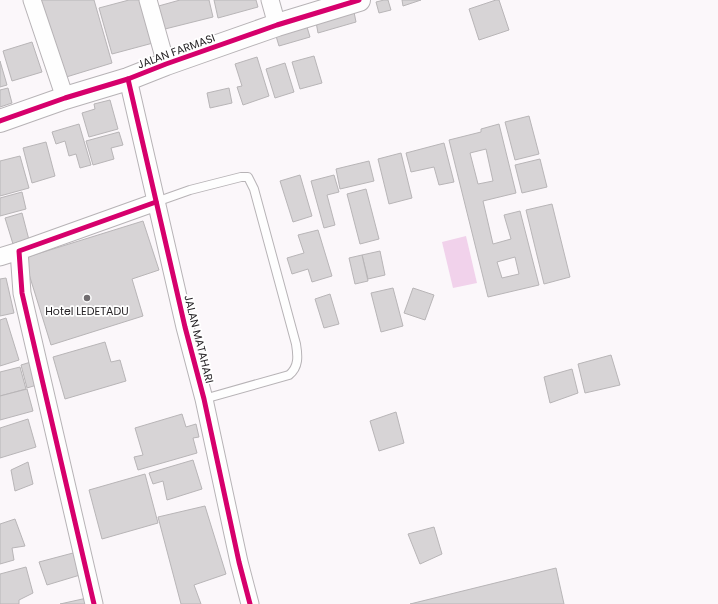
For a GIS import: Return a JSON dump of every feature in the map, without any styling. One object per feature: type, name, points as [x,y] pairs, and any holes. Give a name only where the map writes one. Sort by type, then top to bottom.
[{"type":"street","points":[[32,0],[65,98]]},
{"type":"street","points":[[148,0],[166,64]]},
{"type":"street","points":[[270,0],[277,25]]},
{"type":"street","name":"JALAN FARMASI","points":[[0,121],[65,98],[128,79],[277,25],[359,0]]},
{"type":"street","name":"JALAN MATAHARI","points":[[128,79],[185,327],[204,399],[239,562],[250,604]]},
{"type":"street","points":[[0,257],[156,202]]},
{"type":"street","points":[[19,251],[22,293],[94,604]]},
{"type":"lane","points":[[156,202],[190,190],[234,178],[248,177],[254,189],[296,344],[298,359],[295,369],[289,375],[204,399]]},
{"type":"shaded area","points":[[466,236],[477,283],[453,288],[442,242]]},
{"type":"building","points":[[41,0],[94,0],[112,63],[63,78]]},
{"type":"building","points":[[129,0],[142,0],[153,43],[112,54],[99,8]]},
{"type":"building","points":[[180,0],[209,0],[213,17],[161,30],[155,7]]},
{"type":"building","points":[[214,0],[256,0],[258,7],[218,18]]},
{"type":"building","points":[[388,0],[391,10],[379,13],[376,2]]},
{"type":"building","points":[[402,0],[421,0],[403,6]]},
{"type":"building","points":[[499,0],[509,30],[479,40],[469,9]]},
{"type":"building","points":[[354,12],[356,22],[318,33],[316,22]]},
{"type":"building","points":[[307,27],[310,37],[279,46],[276,36]]},
{"type":"building","points":[[32,42],[42,72],[12,81],[3,51]]},
{"type":"building","points":[[314,56],[322,83],[300,89],[292,62]]},
{"type":"building","points":[[257,57],[269,96],[243,105],[237,87],[242,86],[235,64]]},
{"type":"building","points":[[0,61],[7,85],[0,87]]},
{"type":"building","points":[[285,63],[294,92],[275,98],[266,69]]},
{"type":"building","points":[[8,88],[12,103],[0,107],[0,90]]},
{"type":"building","points":[[229,88],[232,103],[210,108],[207,93]]},
{"type":"building","points":[[110,100],[118,129],[89,137],[82,113],[95,109],[94,104]]},
{"type":"building","points":[[529,116],[539,154],[515,160],[505,122]]},
{"type":"building","points":[[79,124],[91,165],[80,168],[76,154],[69,156],[65,141],[56,144],[52,132]]},
{"type":"building","points":[[499,124],[516,193],[483,201],[493,244],[511,239],[504,215],[520,211],[539,285],[488,297],[449,140],[481,132],[481,129]],"holes":[[[486,149],[493,181],[478,184],[470,153]],[[515,257],[519,274],[502,278],[497,262]]]},
{"type":"building","points":[[119,132],[123,145],[111,148],[114,159],[93,165],[86,141]]},
{"type":"building","points":[[46,142],[55,176],[32,183],[23,148]]},
{"type":"building","points":[[444,143],[454,182],[439,185],[434,167],[411,172],[406,153]]},
{"type":"building","points":[[401,153],[412,198],[389,204],[378,159]]},
{"type":"building","points":[[20,156],[29,188],[0,196],[0,161]]},
{"type":"building","points":[[540,159],[547,187],[522,193],[515,165]]},
{"type":"building","points":[[369,161],[374,181],[340,189],[336,169]]},
{"type":"building","points":[[300,175],[312,216],[293,222],[280,181]]},
{"type":"building","points":[[334,175],[339,192],[327,195],[335,225],[324,228],[311,181]]},
{"type":"building","points":[[366,189],[379,239],[360,244],[347,194]]},
{"type":"building","points":[[22,192],[26,209],[0,216],[0,198]]},
{"type":"building","points":[[552,204],[570,277],[544,284],[526,210]]},
{"type":"building","points":[[22,213],[29,240],[13,244],[5,218]]},
{"type":"building","name":"Hotel LEDETADU","points":[[143,221],[159,270],[132,279],[143,316],[51,345],[24,258]]},
{"type":"building","points":[[318,230],[332,276],[312,282],[308,269],[292,274],[287,258],[304,253],[298,235]]},
{"type":"building","points":[[380,251],[385,275],[368,279],[362,255]]},
{"type":"building","points":[[362,255],[368,281],[355,284],[349,258]]},
{"type":"building","points":[[6,278],[14,313],[0,316],[0,279]]},
{"type":"building","points":[[393,288],[403,326],[381,332],[371,293]]},
{"type":"building","points":[[413,288],[434,295],[425,320],[404,313]]},
{"type":"building","points":[[330,294],[339,324],[324,328],[315,299]]},
{"type":"building","points":[[6,318],[19,360],[0,366],[0,320]]},
{"type":"building","points":[[105,342],[111,362],[120,360],[126,381],[65,399],[53,357]]},
{"type":"building","points":[[611,355],[620,385],[585,393],[578,364]]},
{"type":"building","points":[[34,361],[40,384],[27,388],[21,365]]},
{"type":"building","points":[[20,367],[26,389],[0,396],[0,372]]},
{"type":"building","points":[[572,369],[578,393],[550,403],[544,377]]},
{"type":"building","points":[[27,389],[33,411],[0,420],[0,396]]},
{"type":"building","points":[[396,412],[404,443],[379,451],[370,421]]},
{"type":"building","points":[[182,414],[186,427],[196,424],[199,437],[193,438],[197,453],[138,470],[134,457],[143,455],[135,428]]},
{"type":"building","points":[[28,419],[36,447],[0,458],[0,428]]},
{"type":"building","points":[[193,460],[202,489],[167,500],[163,481],[153,484],[149,473]]},
{"type":"building","points":[[28,462],[33,484],[15,491],[11,470]]},
{"type":"building","points":[[145,474],[158,523],[102,539],[89,490]]},
{"type":"building","points":[[205,506],[226,574],[194,585],[201,604],[181,604],[158,517]]},
{"type":"building","points":[[15,519],[25,546],[12,548],[14,560],[0,564],[0,524]]},
{"type":"building","points":[[434,527],[442,554],[420,564],[408,534]]},
{"type":"building","points":[[73,553],[80,575],[47,585],[39,562]]},
{"type":"building","points":[[26,567],[33,593],[19,600],[19,604],[0,604],[0,574]]},
{"type":"building","points":[[556,568],[564,604],[410,604]]},
{"type":"building","points":[[87,598],[88,604],[60,604]]},
{"type":"cycle path","points":[[0,121],[65,98],[128,79],[277,25],[359,0]]},
{"type":"cycle path","points":[[128,79],[185,327],[204,399],[239,562],[250,604]]},
{"type":"cycle path","points":[[94,604],[22,293],[19,251],[156,202]]},
{"type":"place","name":"Hotel LEDETADU","points":[[87,298]]}]
